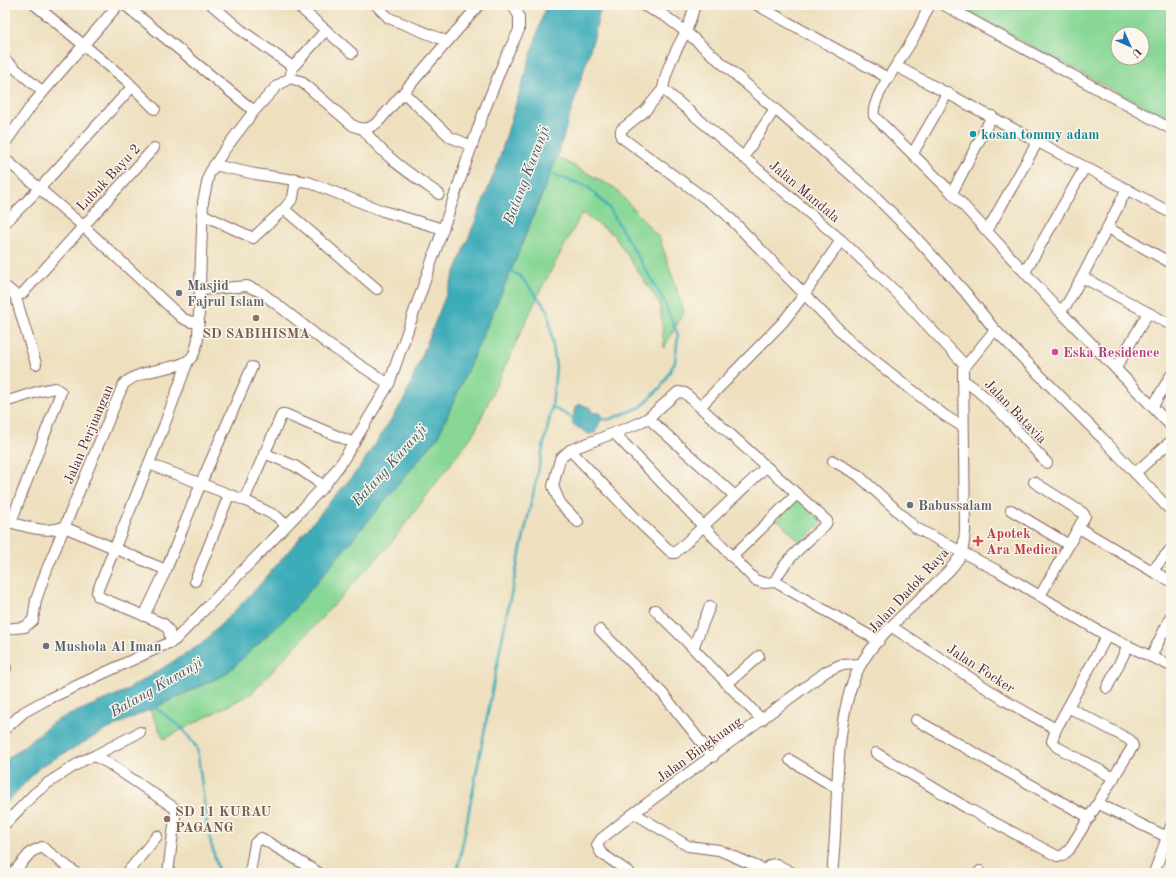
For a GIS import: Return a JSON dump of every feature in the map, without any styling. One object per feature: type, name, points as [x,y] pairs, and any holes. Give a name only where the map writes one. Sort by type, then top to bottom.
[{"type":"street","points":[[35,5],[132,87],[155,109]]},
{"type":"street","points":[[5,144],[43,92],[118,5]]},
{"type":"street","points":[[125,5],[254,111]]},
{"type":"street","points":[[212,5],[241,30],[293,67]]},
{"type":"street","points":[[297,5],[352,53]]},
{"type":"street","points":[[376,5],[389,18],[446,41]]},
{"type":"street","points":[[6,726],[24,712],[44,701],[171,642],[324,486],[342,462],[389,384],[442,229],[493,88],[519,30],[519,16],[513,5]]},
{"type":"street","points":[[642,5],[665,16],[686,32],[872,194],[910,231],[965,292],[995,330],[1171,511]]},
{"type":"street","points":[[695,5],[686,32],[678,43],[666,72],[663,89],[645,112],[621,130],[621,137],[725,213],[852,343],[944,415],[963,427]]},
{"type":"street","points":[[757,5],[888,78]]},
{"type":"street","points":[[930,5],[915,36],[888,78],[874,106],[874,116],[952,193],[1060,311],[1171,426]]},
{"type":"street","points":[[944,5],[1171,129]]},
{"type":"street","points":[[364,130],[374,126],[404,93],[476,6]]},
{"type":"street","points":[[171,642],[168,627],[102,598],[97,594],[98,588],[176,397],[188,360],[193,356],[196,347],[201,290],[200,258],[202,214],[208,179],[214,165],[254,111],[277,86],[290,78],[293,67],[326,30]]},
{"type":"street","points":[[5,60],[43,92]]},
{"type":"street","points":[[896,66],[948,92],[1171,213]]},
{"type":"street","points":[[290,78],[300,81],[352,125],[364,130],[388,155],[439,194]]},
{"type":"street","points":[[5,223],[39,189],[132,87]]},
{"type":"street","name":"Jalan Mandala","points":[[663,89],[841,240],[874,270],[965,365]]},
{"type":"street","points":[[913,153],[948,92]]},
{"type":"street","points":[[404,93],[450,137],[472,146]]},
{"type":"street","points":[[743,158],[774,110]]},
{"type":"street","points":[[952,193],[992,116]]},
{"type":"street","points":[[987,232],[1038,141]]},
{"type":"street","name":"Lubuk Bayu 2","points":[[15,294],[19,296],[23,293],[154,148]]},
{"type":"street","points":[[5,158],[83,226],[182,318],[191,322],[199,321]]},
{"type":"street","points":[[214,165],[255,174],[296,179],[317,184],[383,211],[442,229]]},
{"type":"street","points":[[1025,272],[1085,167]]},
{"type":"street","points":[[202,214],[253,238],[284,209],[295,193],[296,179]]},
{"type":"street","points":[[1060,311],[1067,304],[1082,278],[1127,189]]},
{"type":"street","points":[[284,209],[376,289]]},
{"type":"street","points":[[1108,228],[1171,263]]},
{"type":"street","points":[[700,407],[783,322],[804,295],[841,240]]},
{"type":"street","points":[[1082,278],[1171,325]]},
{"type":"street","points":[[5,286],[15,294],[36,364]]},
{"type":"street","points":[[201,290],[247,286],[261,292],[329,345],[389,384]]},
{"type":"street","points":[[1116,368],[1148,313]]},
{"type":"street","points":[[965,365],[995,330]]},
{"type":"street","name":"Jalan Perjuangan","points":[[5,629],[25,627],[33,620],[40,587],[123,385],[135,376],[188,360]]},
{"type":"street","name":"Jalan Dadok Raya","points":[[835,872],[838,788],[847,702],[861,664],[892,627],[952,567],[962,551],[965,531],[963,369],[965,365]]},
{"type":"street","points":[[144,616],[166,570],[201,483],[252,367]]},
{"type":"street","points":[[1153,406],[1171,375]]},
{"type":"street","name":"Jalan Batavia","points":[[963,380],[973,386],[1047,463]]},
{"type":"street","points":[[5,402],[55,388],[61,392],[8,521],[45,530],[64,527],[166,570]]},
{"type":"street","points":[[578,522],[560,503],[553,486],[560,459],[570,450],[615,434],[648,418],[678,392],[685,392],[827,522],[785,564],[778,573],[775,582]]},
{"type":"street","points":[[244,500],[279,417],[283,414],[354,443]]},
{"type":"street","points":[[648,418],[735,496]]},
{"type":"street","points":[[615,434],[755,580],[764,583],[775,582],[879,641]]},
{"type":"street","points":[[1135,473],[1171,441]]},
{"type":"street","points":[[570,450],[670,552],[675,553],[766,467]]},
{"type":"street","points":[[264,453],[295,466],[324,486]]},
{"type":"street","points":[[833,461],[858,475],[916,528],[962,551],[1107,636],[1171,666]]},
{"type":"street","points":[[148,464],[244,500],[276,516],[286,525]]},
{"type":"street","points":[[1034,482],[1083,513],[1084,518],[1040,596]]},
{"type":"street","points":[[732,557],[797,494]]},
{"type":"street","points":[[195,581],[229,495]]},
{"type":"street","points":[[1011,510],[1069,545]]},
{"type":"street","points":[[1079,528],[1171,581]]},
{"type":"street","points":[[1152,571],[1171,549]]},
{"type":"street","points":[[693,648],[710,606]]},
{"type":"street","points":[[655,610],[762,720]]},
{"type":"street","points":[[1151,657],[1171,616]]},
{"type":"street","name":"Jalan Focker","points":[[892,627],[1006,701],[1056,729]]},
{"type":"street","points":[[600,630],[663,694],[713,756]]},
{"type":"street","points":[[1107,636],[1052,738],[1054,746],[1114,778]]},
{"type":"street","points":[[1108,688],[1128,646]]},
{"type":"street","points":[[727,684],[759,656]]},
{"type":"street","name":"Jalan Bingkuang","points":[[630,873],[601,853],[597,845],[601,840],[634,813],[827,671],[845,664],[861,664]]},
{"type":"street","points":[[876,753],[967,808],[1059,856],[1067,853],[1132,749],[1132,742],[1068,707]]},
{"type":"street","points":[[916,720],[1090,818]]},
{"type":"street","points":[[5,824],[41,788],[82,761],[140,732]]},
{"type":"street","points":[[94,756],[108,763],[176,809],[168,873]]},
{"type":"street","points":[[790,760],[838,788]]},
{"type":"street","points":[[1099,804],[1168,841]]},
{"type":"street","points":[[634,813],[692,848],[719,850],[764,872],[770,865],[776,864],[793,873]]},
{"type":"street","points":[[1154,873],[1168,841],[1171,826]]},
{"type":"street","points":[[127,873],[157,836]]},
{"type":"street","points":[[250,873],[255,843],[261,838],[319,873]]},
{"type":"street","points":[[13,873],[31,852],[42,847],[76,873]]},
{"type":"green space","points":[[976,5],[1171,5],[1171,121],[970,13]]},
{"type":"green space","points":[[557,157],[615,188],[660,239],[684,312],[664,348],[660,304],[613,234],[582,213],[541,289],[474,433],[390,544],[252,693],[164,739],[150,710],[226,674],[509,276]]},
{"type":"green space","points":[[798,498],[822,522],[801,543],[777,519]]},
{"type":"water","name":"Batang Kuranji","points":[[546,5],[601,5],[594,37],[557,157],[509,276],[438,437],[292,612],[226,674],[104,731],[40,767],[5,804],[5,761],[55,721],[125,691],[200,645],[257,588],[360,467],[405,398],[497,166]]},
{"type":"water","points":[[580,404],[591,408],[591,412],[600,413],[602,417],[595,433],[589,434],[572,424],[575,407]]},
{"type":"waterway","points":[[549,173],[588,187],[609,208],[663,299],[678,335],[675,362],[661,387],[641,407],[610,419],[599,420]]},
{"type":"waterway","points":[[457,873],[508,608],[552,407],[556,367],[548,310],[520,276],[509,270]]},
{"type":"waterway","points":[[552,407],[574,419]]},
{"type":"waterway","name":"Batang Kuranji","points":[[152,705],[182,728],[197,748],[208,832],[219,873]]},
{"type":"place","name":"kosan tommy adam","points":[[973,134]]},
{"type":"place","name":"Masjid Fajrul Islam","points":[[179,293]]},
{"type":"place","name":"SD SABIHISMA","points":[[256,318]]},
{"type":"place","name":"Eska Residence","points":[[1055,352]]},
{"type":"place","name":"Babussalam","points":[[910,505]]},
{"type":"place","name":"Apotek Ara Medica","points":[[978,541]]},
{"type":"place","name":"Mushola Al Iman","points":[[46,646]]},
{"type":"place","name":"SD 11 KURAU PAGANG","points":[[167,819]]}]
